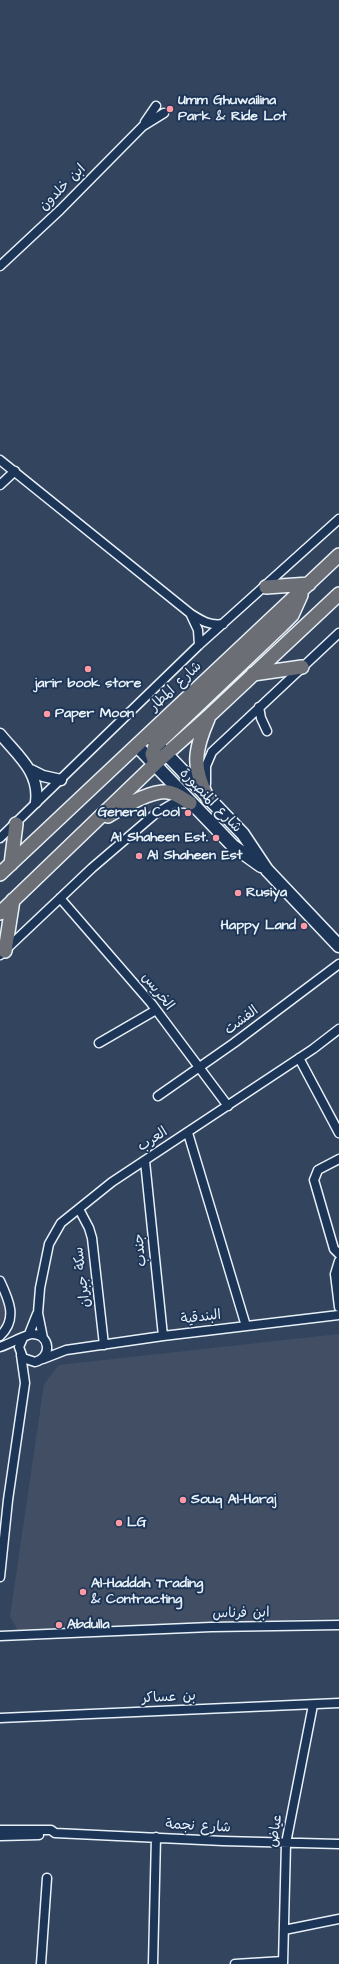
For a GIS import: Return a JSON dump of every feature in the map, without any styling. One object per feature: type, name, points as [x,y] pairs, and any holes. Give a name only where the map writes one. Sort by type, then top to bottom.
[{"type":"main road","name":"شارع المطار","points":[[0,874],[137,746],[152,740],[339,555]]},
{"type":"main road","points":[[266,587],[306,587]]},
{"type":"main road","points":[[0,913],[155,764],[210,715],[339,594]]},
{"type":"main road","points":[[253,674],[302,667]]},
{"type":"main road","points":[[208,799],[198,776],[196,757],[200,738],[210,715]]},
{"type":"main road","points":[[152,740],[152,754],[155,764]]},
{"type":"main road","name":"شارع المنصورة","points":[[152,740],[243,834],[271,870],[339,946]]},
{"type":"main road","name":"شارع المنصورة","points":[[137,746],[190,803],[233,846],[271,870]]},
{"type":"main road","points":[[89,828],[117,811],[155,793],[173,793],[190,803]]},
{"type":"main road","points":[[11,864],[16,824]]},
{"type":"main road","points":[[2,953],[13,900]]},
{"type":"street","points":[[142,126],[156,106]]},
{"type":"street","points":[[142,126],[164,113]]},
{"type":"street","name":"ابن خلدون","points":[[0,266],[60,210],[142,126]]},
{"type":"street","points":[[0,460],[191,614],[202,622],[210,624],[224,624]]},
{"type":"street","points":[[0,485],[15,472]]},
{"type":"street","name":"شارع المطار","points":[[0,838],[200,645],[266,587],[339,519]]},
{"type":"street","points":[[191,614],[198,630],[200,645]]},
{"type":"street","points":[[208,799],[205,773],[206,766],[212,752],[339,633]]},
{"type":"street","points":[[259,707],[261,718],[267,731]]},
{"type":"street","points":[[0,734],[31,770],[36,782],[36,802]]},
{"type":"street","points":[[31,770],[43,776],[61,780]]},
{"type":"street","points":[[2,953],[117,846],[163,808],[172,804],[190,803]]},
{"type":"street","name":"الخريس","points":[[60,898],[146,997],[228,1106]]},
{"type":"street","name":"الفشت","points":[[158,1096],[200,1067],[339,964]]},
{"type":"street","points":[[99,1043],[156,1010]]},
{"type":"street","name":"العرب","points":[[44,1340],[38,1313],[40,1288],[49,1244],[61,1223],[112,1182],[188,1133],[339,1029]]},
{"type":"street","points":[[299,1058],[339,1133]]},
{"type":"street","points":[[188,1133],[246,1326]]},
{"type":"street","points":[[339,1159],[318,1170],[314,1180],[334,1249],[339,1254]]},
{"type":"street","name":"جندب","points":[[145,1161],[163,1336]]},
{"type":"street","name":"سكة جبران","points":[[79,1208],[87,1223],[92,1238],[104,1346]]},
{"type":"street","points":[[339,1261],[335,1274],[339,1307]]},
{"type":"street","points":[[0,1281],[8,1298],[11,1312],[9,1325],[0,1336]]},
{"type":"street","name":"العرب","points":[[26,1336],[38,1313]]},
{"type":"street","name":"البندقية","points":[[43,1359],[66,1350],[339,1314]]},
{"type":"street","points":[[36,1334],[44,1340],[47,1351],[43,1359],[35,1362],[26,1361],[20,1353],[2,1347],[26,1336],[36,1334]]},
{"type":"street","points":[[26,1336],[21,1342],[20,1353],[26,1383]]},
{"type":"street","name":"البندقية","points":[[44,1340],[66,1350]]},
{"type":"street","points":[[0,1577],[8,1500],[26,1383],[35,1362]]},
{"type":"street","name":"ابن فرناس","points":[[0,1636],[211,1627],[339,1625]]},
{"type":"street","name":"بن عساكر","points":[[0,1718],[339,1703]]},
{"type":"street","name":"عياض","points":[[283,1962],[286,1843],[313,1705]]},
{"type":"street","name":"شارع نجمة","points":[[0,1830],[51,1830],[55,1833]]},
{"type":"street","name":"شارع نجمة","points":[[0,1836],[50,1835],[55,1833],[339,1844]]},
{"type":"street","points":[[153,1964],[156,1838]]},
{"type":"street","points":[[41,1964],[47,1878]]},
{"type":"street","points":[[284,1930],[339,1919]]},
{"type":"street","points":[[235,1964],[283,1962]]},
{"type":"shaded area","points":[[0,1289],[7,1303],[4,1325],[0,1327]]},
{"type":"shaded area","name":"Souq Al-Haraj","points":[[339,1334],[339,1618],[18,1631],[10,1616],[44,1384],[59,1365]]},
{"type":"place","name":"Umm Ghuwailina Park & Ride Lot","points":[[170,109]]},
{"type":"place","name":"jarir book store","points":[[88,669]]},
{"type":"place","name":"Paper Moon","points":[[47,714]]},
{"type":"place","name":"General Cool","points":[[188,813]]},
{"type":"place","name":"Al Shaheen Est.","points":[[216,838]]},
{"type":"place","name":"Al Shaheen Est","points":[[139,856]]},
{"type":"place","name":"Rusiya","points":[[238,893]]},
{"type":"place","name":"Happy Land","points":[[304,926]]},
{"type":"place","name":"Souq Al-Haraj","points":[[183,1500]]},
{"type":"place","name":"LG","points":[[119,1523]]},
{"type":"place","name":"Al-Haddah Trading & Contracting","points":[[83,1592]]},
{"type":"place","name":"Abdulla","points":[[59,1625]]}]
